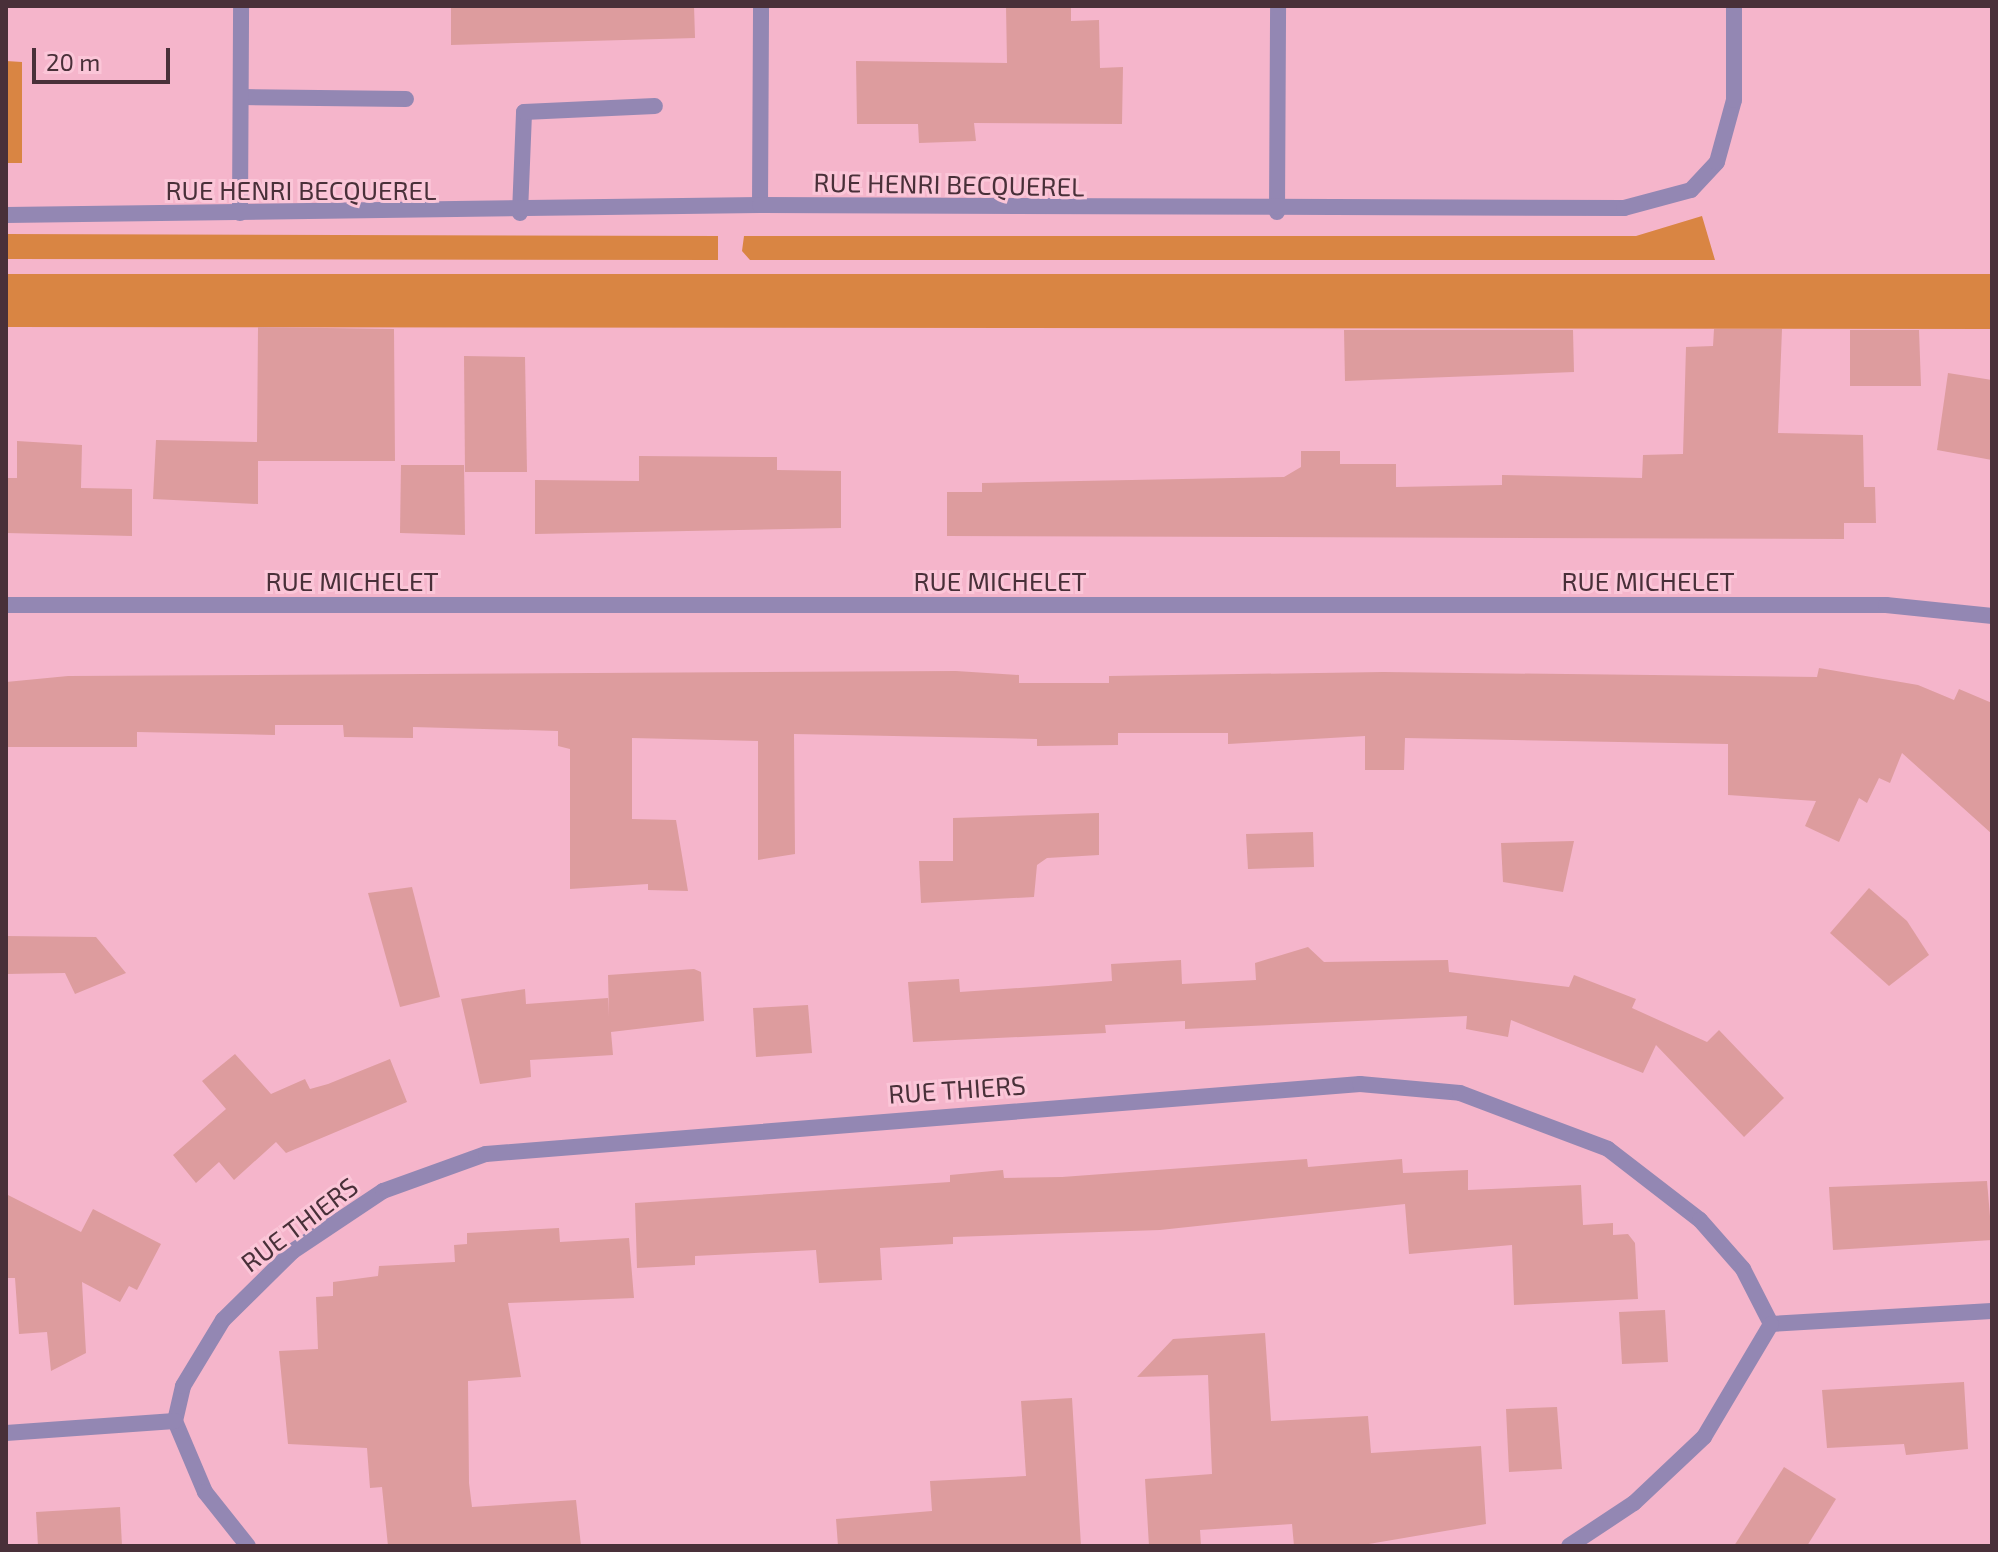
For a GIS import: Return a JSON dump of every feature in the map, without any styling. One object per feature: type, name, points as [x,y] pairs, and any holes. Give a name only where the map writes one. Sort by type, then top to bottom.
[{"type":"street","points":[[240,213],[241,6]]},
{"type":"street","points":[[760,205],[761,6]]},
{"type":"street","points":[[1277,212],[1278,6]]},
{"type":"street","name":"RUE HENRI BECQUEREL","points":[[6,215],[520,213],[760,205],[1277,212],[1624,208],[1691,190],[1717,162],[1730,131],[1734,6]]},
{"type":"street","points":[[242,97],[406,99]]},
{"type":"street","points":[[520,213],[524,112],[655,106]]},
{"type":"street","name":"RUE MICHELET","points":[[6,605],[1886,605],[1992,616]]},
{"type":"street","name":"RUE THIERS","points":[[175,1421],[183,1386],[223,1320],[293,1251],[383,1191],[486,1154],[1360,1084],[1460,1093],[1608,1149],[1700,1220],[1743,1269],[1771,1324]]},
{"type":"street","points":[[1569,1546],[1634,1503],[1704,1437],[1771,1324],[1992,1311]]},
{"type":"street","points":[[6,1433],[175,1421],[205,1492],[248,1546]]},
{"type":"shaded area","points":[[6,61],[22,62],[22,163],[6,163]]},
{"type":"shaded area","points":[[1702,216],[1715,260],[750,260],[742,251],[744,236],[1636,236]]},
{"type":"shaded area","points":[[6,234],[718,236],[718,260],[6,259]]},
{"type":"shaded area","points":[[6,274],[1992,274],[1992,329],[6,327]]},
{"type":"building","points":[[451,6],[694,6],[695,38],[451,45]]},
{"type":"building","points":[[1006,6],[1071,6],[1071,21],[1099,20],[1100,68],[1123,67],[1122,124],[974,123],[976,141],[919,143],[918,124],[857,124],[856,61],[1007,63]]},
{"type":"building","points":[[258,327],[394,329],[395,461],[258,461],[258,504],[153,499],[156,440],[257,442]]},
{"type":"building","points":[[1714,329],[1782,329],[1778,433],[1863,435],[1864,487],[1875,487],[1876,523],[1844,523],[1844,539],[947,536],[947,492],[982,492],[982,483],[1284,477],[1301,467],[1301,451],[1340,451],[1340,464],[1396,464],[1396,487],[1502,485],[1502,475],[1642,478],[1643,455],[1683,454],[1686,347],[1713,346]]},
{"type":"building","points":[[1344,330],[1573,330],[1574,372],[1345,381]]},
{"type":"building","points":[[1850,330],[1919,330],[1921,386],[1850,386]]},
{"type":"building","points":[[464,356],[525,357],[527,472],[465,472]]},
{"type":"building","points":[[1948,373],[1992,380],[1992,460],[1937,450]]},
{"type":"building","points":[[17,441],[82,445],[81,488],[132,489],[132,536],[6,533],[6,478],[17,478]]},
{"type":"building","points":[[639,456],[777,457],[777,470],[841,471],[841,528],[535,534],[535,480],[639,481]]},
{"type":"building","points":[[401,465],[464,465],[465,535],[400,533]]},
{"type":"building","points":[[1819,668],[1918,685],[1954,700],[1959,689],[1992,703],[1992,834],[1902,753],[1890,783],[1879,778],[1867,803],[1859,798],[1839,842],[1805,826],[1816,801],[1728,795],[1728,744],[1405,738],[1404,770],[1365,770],[1365,736],[1228,744],[1228,733],[1118,733],[1118,745],[1037,746],[1037,739],[794,734],[795,854],[758,860],[758,741],[632,738],[632,819],[676,820],[688,891],[648,890],[648,884],[570,889],[570,749],[558,746],[558,731],[413,727],[413,738],[344,737],[343,725],[275,725],[275,735],[137,732],[137,747],[6,747],[6,682],[68,676],[956,671],[1019,675],[1019,683],[1109,683],[1109,676],[1383,672],[1817,677]]},
{"type":"building","points":[[1099,813],[1099,855],[1047,858],[1037,865],[1034,897],[921,903],[919,861],[953,861],[953,818]]},
{"type":"building","points":[[1313,832],[1314,867],[1248,869],[1246,834]]},
{"type":"building","points":[[1574,841],[1563,892],[1503,882],[1501,843]]},
{"type":"building","points":[[412,887],[440,997],[400,1007],[368,893]]},
{"type":"building","points":[[1869,888],[1907,921],[1929,955],[1889,986],[1830,933]]},
{"type":"building","points":[[6,936],[96,937],[126,973],[75,994],[65,973],[6,974]]},
{"type":"building","points":[[1308,947],[1324,962],[1448,960],[1449,972],[1569,987],[1574,975],[1636,999],[1632,1008],[1707,1042],[1719,1030],[1784,1098],[1744,1137],[1656,1045],[1643,1073],[1511,1020],[1508,1037],[1466,1029],[1467,1016],[1185,1029],[1185,1021],[1105,1025],[1106,1033],[913,1042],[908,982],[959,979],[960,992],[1112,981],[1111,964],[1181,960],[1182,984],[1256,980],[1255,963]]},
{"type":"building","points":[[694,969],[701,972],[704,1021],[611,1032],[613,1055],[530,1060],[531,1077],[480,1084],[461,999],[525,989],[526,1004],[608,998],[609,1016],[608,975]]},
{"type":"building","points":[[808,1005],[812,1053],[756,1057],[753,1008]]},
{"type":"building","points":[[235,1054],[271,1094],[305,1079],[310,1089],[328,1084],[390,1059],[407,1102],[286,1153],[276,1142],[234,1180],[219,1162],[196,1183],[173,1155],[226,1109],[202,1081]]},
{"type":"building","points":[[1307,1159],[1308,1167],[1402,1159],[1403,1173],[1468,1170],[1468,1190],[1581,1185],[1583,1225],[1613,1223],[1613,1235],[1628,1234],[1635,1243],[1638,1299],[1514,1305],[1512,1245],[1409,1254],[1405,1204],[1160,1230],[953,1237],[953,1244],[880,1248],[882,1280],[819,1283],[816,1250],[695,1256],[695,1265],[637,1268],[635,1203],[950,1182],[950,1175],[1003,1170],[1004,1178],[1062,1177]]},
{"type":"building","points":[[1987,1181],[1992,1240],[1833,1250],[1829,1187]]},
{"type":"building","points":[[6,1194],[81,1232],[93,1209],[161,1244],[137,1290],[129,1286],[120,1302],[82,1282],[86,1353],[51,1371],[47,1332],[19,1334],[15,1278],[6,1278]]},
{"type":"building","points":[[559,1228],[560,1242],[629,1238],[634,1298],[508,1303],[521,1377],[468,1381],[469,1483],[472,1507],[576,1500],[581,1546],[388,1546],[382,1487],[370,1488],[367,1448],[288,1444],[279,1351],[318,1349],[316,1297],[333,1296],[333,1282],[378,1276],[379,1266],[455,1262],[454,1245],[467,1244],[467,1233]]},
{"type":"building","points":[[1665,1310],[1668,1362],[1622,1364],[1619,1312]]},
{"type":"building","points":[[1265,1333],[1271,1421],[1368,1416],[1371,1453],[1481,1446],[1486,1524],[1357,1546],[1294,1546],[1292,1524],[1200,1530],[1201,1546],[1149,1546],[1145,1479],[1212,1474],[1208,1375],[1137,1377],[1173,1339]]},
{"type":"building","points":[[1964,1382],[1968,1449],[1906,1455],[1904,1444],[1827,1448],[1822,1390]]},
{"type":"building","points":[[1072,1398],[1081,1546],[838,1546],[836,1519],[932,1511],[930,1481],[1026,1476],[1021,1401]]},
{"type":"building","points":[[1557,1407],[1562,1469],[1509,1472],[1506,1409]]},
{"type":"building","points":[[1784,1467],[1836,1499],[1807,1546],[1734,1546]]},
{"type":"building","points":[[120,1507],[122,1546],[38,1546],[36,1512]]}]
